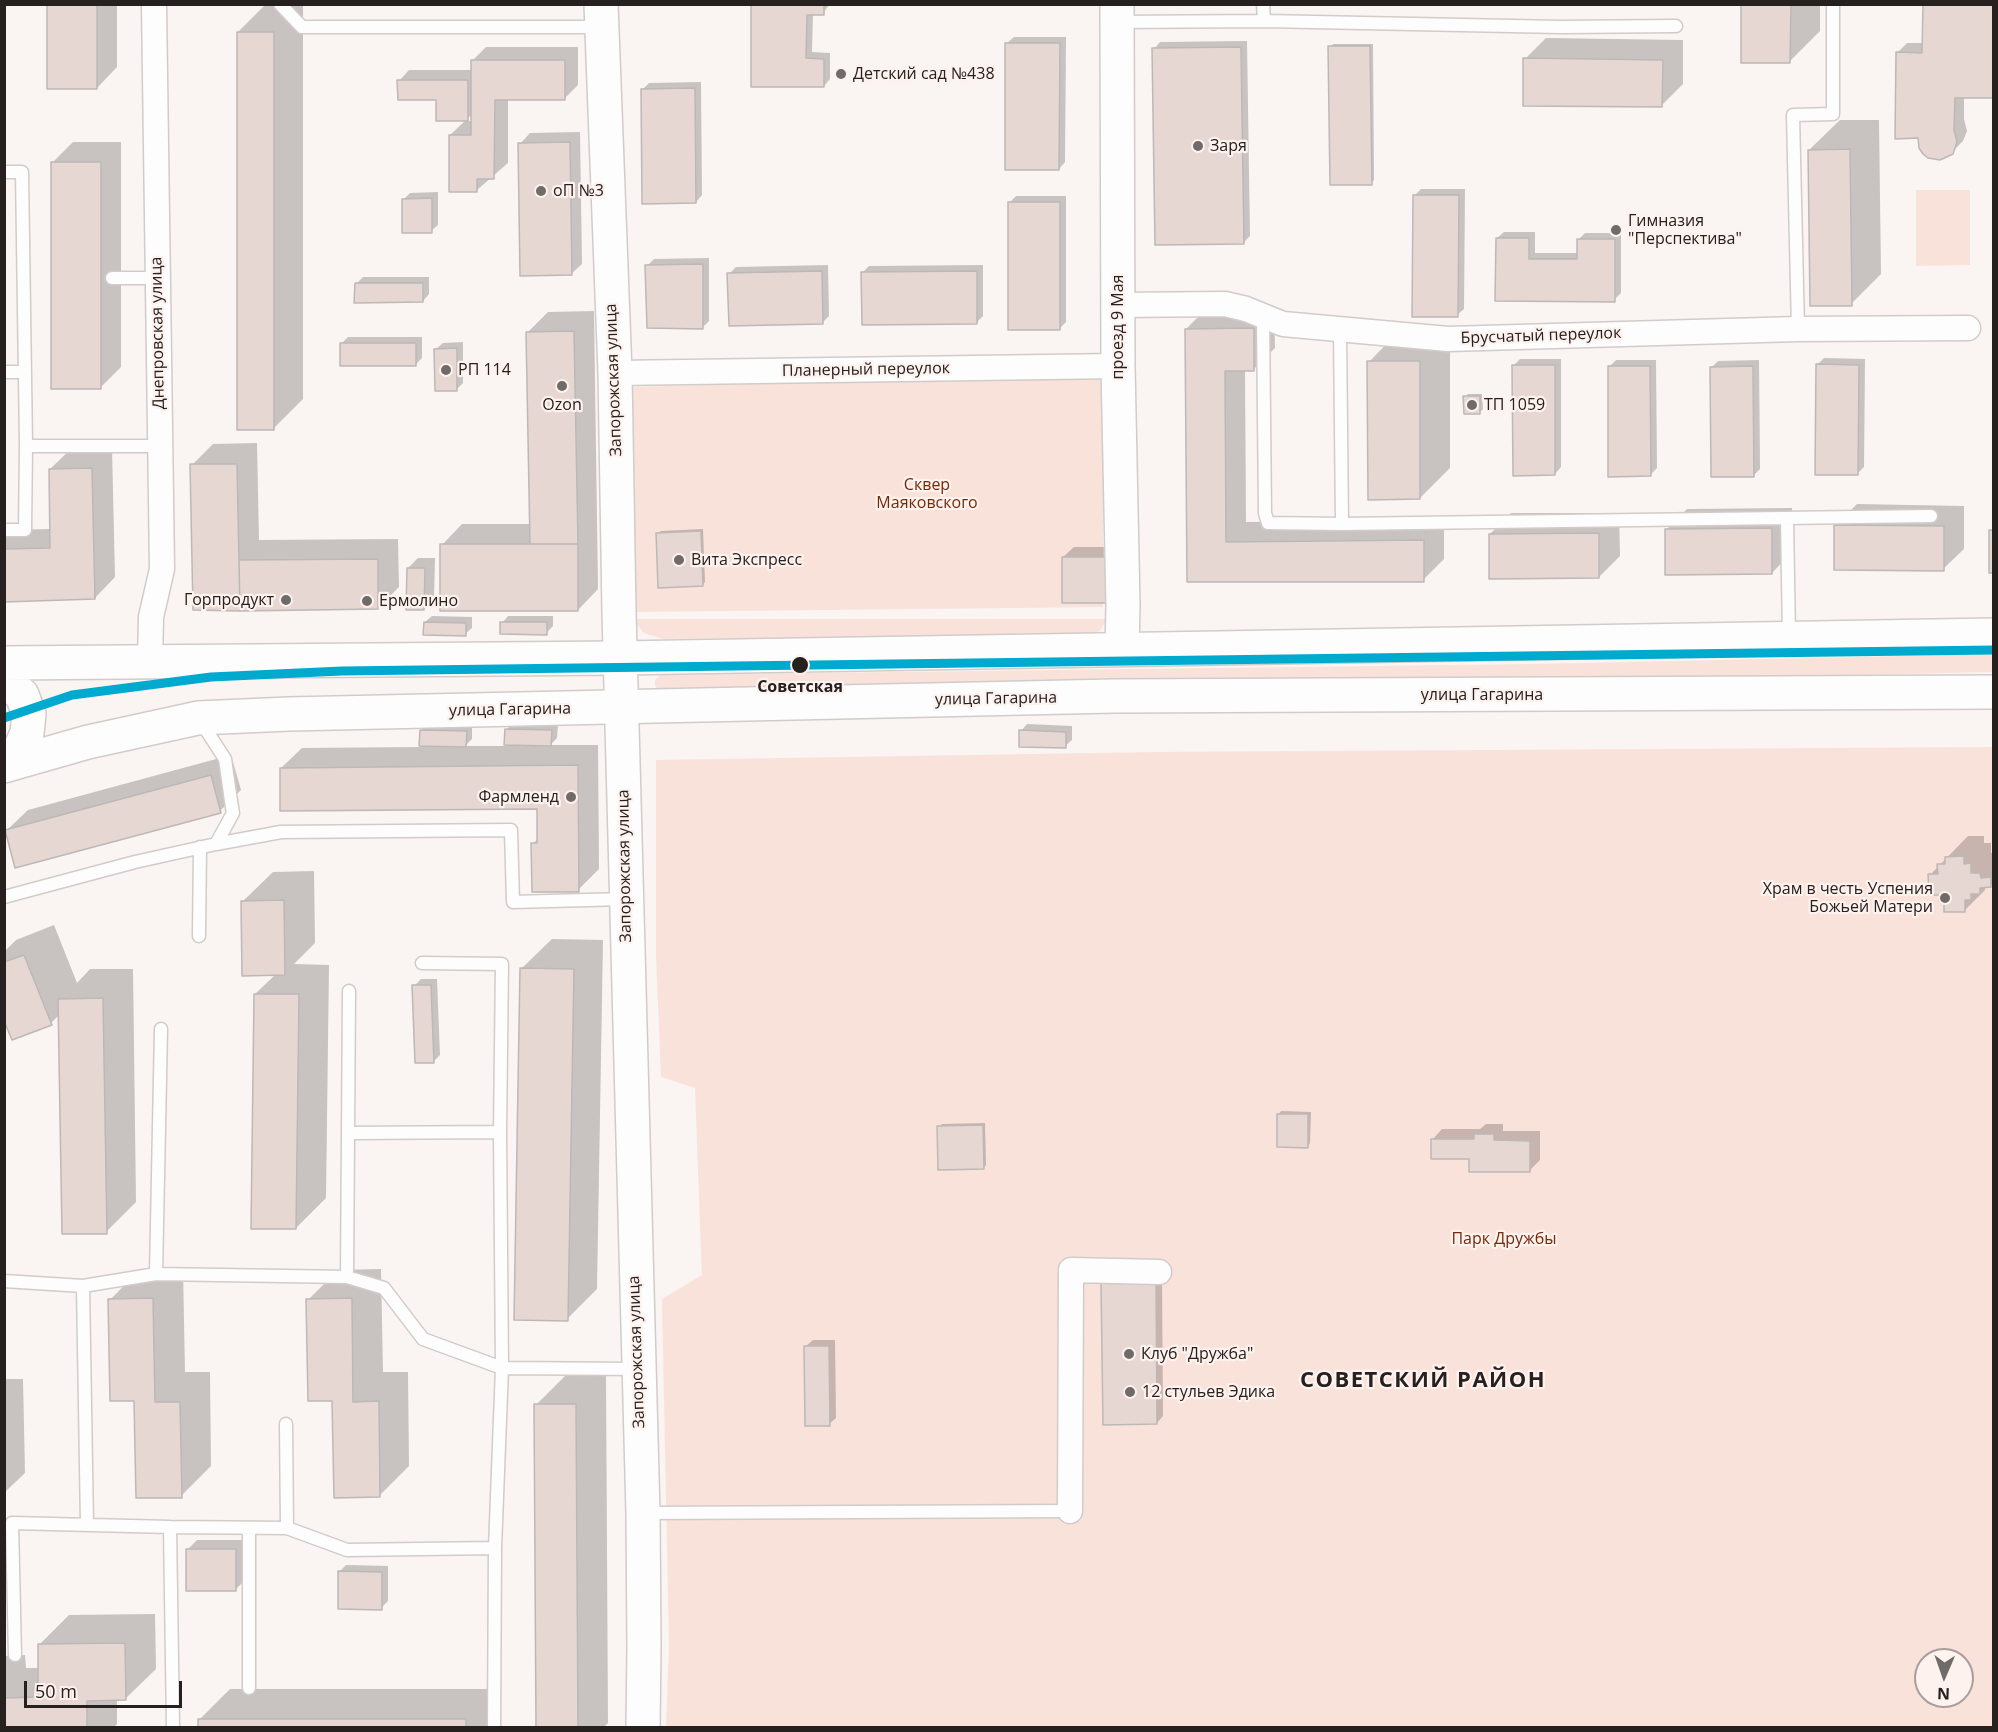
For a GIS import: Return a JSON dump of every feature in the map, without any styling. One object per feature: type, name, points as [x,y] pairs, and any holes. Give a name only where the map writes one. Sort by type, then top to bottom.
[{"type":"main road","name":"проезд 9 Мая","points":[[1117,13],[1122,649]]},
{"type":"main road","name":"Запорожская улица","points":[[601,16],[615,373],[637,1369],[643,1513],[643,1728]]},
{"type":"main road","points":[[4,663],[620,658],[1994,635]]},
{"type":"main road","points":[[4,680],[22,694],[29,714],[27,733],[19,751],[4,764]]},
{"type":"main road","name":"улица Гагарина","points":[[4,764],[87,742],[198,718],[1114,696],[1994,692]]},
{"type":"street","name":"Днепровская улица","points":[[150,661],[151,617],[162,569],[154,4]]},
{"type":"street","name":"Брусчатый переулок","points":[[1118,305],[1212,303],[1234,305],[1283,324],[1448,339],[1798,329],[1968,328]]},
{"type":"street","name":"Планерный переулок","points":[[615,373],[1118,366]]},
{"type":"street","points":[[1070,1511],[1071,1270],[1159,1272]]},
{"type":"lane","points":[[280,4],[302,27],[601,16]]},
{"type":"lane","points":[[1263,4],[1264,21]]},
{"type":"lane","points":[[1798,329],[1793,115],[1833,114],[1833,4]]},
{"type":"lane","points":[[1117,13],[1264,21],[1560,27],[1676,26]]},
{"type":"lane","points":[[4,172],[22,172],[26,446],[25,530],[4,530]]},
{"type":"lane","points":[[111,278],[158,278]]},
{"type":"lane","points":[[1263,317],[1265,513],[1268,523],[1931,516]]},
{"type":"lane","points":[[1341,330],[1342,524]]},
{"type":"lane","points":[[4,372],[25,372]]},
{"type":"lane","points":[[26,446],[160,446]]},
{"type":"lane","points":[[1787,519],[1789,638]]},
{"type":"lane","points":[[198,718],[225,759],[233,813],[216,844]]},
{"type":"lane","points":[[4,897],[135,862],[281,832],[511,830],[513,902],[626,899]]},
{"type":"lane","points":[[200,847],[200,936]]},
{"type":"lane","points":[[422,963],[502,964],[500,1132],[502,1368],[495,1548],[494,1728]]},
{"type":"lane","points":[[347,1277],[349,991]]},
{"type":"lane","points":[[156,1274],[161,1029]]},
{"type":"lane","points":[[349,1133],[500,1132]]},
{"type":"lane","points":[[4,1281],[83,1286],[156,1274],[347,1277],[384,1288],[423,1340],[502,1368],[637,1369]]},
{"type":"lane","points":[[83,1286],[87,1525]]},
{"type":"lane","points":[[286,1424],[287,1528]]},
{"type":"lane","points":[[643,1513],[1070,1511]]},
{"type":"lane","points":[[15,1655],[8,1552],[12,1523],[287,1528],[347,1550],[495,1548]]},
{"type":"lane","points":[[170,1527],[173,1728]]},
{"type":"lane","points":[[249,1528],[249,1688]]},
{"type":"green space","points":[[1916,190],[1970,190],[1970,265],[1916,266]]},
{"type":"green space","name":"Сквер Маяковского","points":[[1103,374],[1103,607],[635,612],[632,387]]},
{"type":"green space","points":[[632,619],[1107,619],[1100,631],[1088,635],[663,639],[644,633]]},
{"type":"green space","points":[[1994,654],[1993,672],[1535,682],[657,690],[655,685],[655,680],[660,675],[1535,664]]},
{"type":"green space","name":"Парк Дружбы","points":[[1993,747],[1993,1727],[666,1727],[669,1646],[662,1299],[702,1275],[695,1088],[661,1077],[656,956],[656,760],[1159,752]]},
{"type":"building","points":[[47,4],[97,4],[97,89],[47,89]]},
{"type":"building","points":[[751,4],[824,4],[824,15],[807,15],[806,58],[824,59],[824,87],[751,87]]},
{"type":"building","points":[[1741,4],[1791,4],[1790,63],[1741,63]]},
{"type":"building","points":[[1923,4],[1994,4],[1994,98],[1955,98],[1954,130],[1957,142],[1953,154],[1940,160],[1928,158],[1923,154],[1919,148],[1918,138],[1895,139],[1896,52],[1922,53]]},
{"type":"building","points":[[237,32],[274,32],[274,430],[237,430]]},
{"type":"building","points":[[1005,43],[1060,43],[1059,170],[1005,170]]},
{"type":"building","points":[[1328,46],[1370,46],[1372,185],[1330,185]]},
{"type":"building","name":"Заря","points":[[1241,47],[1244,244],[1155,245],[1152,48]]},
{"type":"building","points":[[1523,58],[1663,60],[1662,107],[1523,106]]},
{"type":"building","points":[[471,60],[565,60],[565,100],[495,100],[494,179],[477,179],[477,192],[449,192],[449,135],[471,135]]},
{"type":"building","points":[[397,80],[468,80],[468,121],[436,121],[436,100],[398,100]]},
{"type":"building","points":[[695,88],[696,203],[642,204],[641,89]]},
{"type":"building","points":[[570,142],[572,275],[520,276],[518,143]]},
{"type":"building","points":[[1850,149],[1852,306],[1810,306],[1808,150]]},
{"type":"building","points":[[51,162],[101,162],[101,389],[51,389]]},
{"type":"building","points":[[1413,195],[1459,195],[1458,317],[1412,317]]},
{"type":"building","points":[[432,198],[432,233],[402,233],[402,199]]},
{"type":"building","points":[[1008,202],[1060,202],[1060,330],[1008,330]]},
{"type":"building","points":[[1496,238],[1529,238],[1529,259],[1577,259],[1577,239],[1615,239],[1615,302],[1495,301]]},
{"type":"building","points":[[703,264],[703,329],[647,328],[645,265]]},
{"type":"building","points":[[822,271],[823,324],[729,326],[727,273]]},
{"type":"building","points":[[977,271],[977,324],[862,325],[861,272]]},
{"type":"building","points":[[355,283],[423,283],[423,302],[354,303]]},
{"type":"building","points":[[1254,328],[1254,371],[1225,371],[1226,542],[1424,540],[1424,582],[1187,582],[1185,329]]},
{"type":"building","points":[[574,331],[578,544],[530,544],[526,332]]},
{"type":"building","points":[[340,343],[416,343],[416,366],[340,366]]},
{"type":"building","name":"РП 114","points":[[457,348],[457,391],[435,391],[434,349]]},
{"type":"building","points":[[1367,361],[1420,361],[1420,499],[1368,500]]},
{"type":"building","points":[[1816,364],[1859,365],[1858,475],[1815,475]]},
{"type":"building","points":[[1512,365],[1555,365],[1555,475],[1513,476]]},
{"type":"building","points":[[1608,366],[1650,366],[1651,476],[1608,477]]},
{"type":"building","points":[[1753,366],[1754,477],[1711,477],[1710,367]]},
{"type":"building","name":"ТП 1059","points":[[1463,396],[1480,396],[1480,414],[1464,414]]},
{"type":"building","points":[[190,464],[237,464],[240,611],[193,610]]},
{"type":"building","points":[[92,468],[95,599],[4,602],[4,549],[50,548],[49,469]]},
{"type":"building","points":[[1834,525],[1944,526],[1944,571],[1834,570]]},
{"type":"building","points":[[1772,528],[1772,574],[1665,575],[1665,529]]},
{"type":"building","points":[[1989,530],[1994,530],[1994,573],[1989,573]]},
{"type":"building","name":"Вита Экспресс","points":[[701,531],[703,586],[658,588],[656,533]]},
{"type":"building","points":[[1599,533],[1599,578],[1489,579],[1489,534]]},
{"type":"building","points":[[440,544],[578,544],[578,611],[440,611]]},
{"type":"building","points":[[1062,557],[1106,557],[1106,603],[1062,603]]},
{"type":"building","points":[[378,559],[378,609],[240,611],[239,560]]},
{"type":"building","points":[[407,568],[425,568],[424,610],[406,610]]},
{"type":"building","points":[[424,622],[466,623],[466,636],[423,635]]},
{"type":"building","points":[[500,622],[547,622],[547,635],[500,634]]},
{"type":"building","points":[[505,729],[552,730],[551,746],[504,745]]},
{"type":"building","points":[[420,730],[467,731],[466,747],[419,746]]},
{"type":"building","points":[[1019,730],[1066,732],[1066,748],[1019,747]]},
{"type":"building","points":[[578,765],[579,892],[532,892],[531,843],[537,843],[537,809],[280,811],[280,768]]},
{"type":"building","points":[[211,775],[221,813],[15,868],[5,830]]},
{"type":"building","points":[[1964,856],[1964,864],[1971,863],[1971,873],[1980,873],[1981,878],[1991,877],[1991,887],[1980,888],[1980,894],[1971,894],[1971,900],[1965,900],[1965,912],[1944,912],[1944,900],[1939,901],[1939,895],[1929,895],[1928,874],[1938,874],[1937,864],[1945,864],[1945,857]]},
{"type":"building","points":[[284,900],[285,975],[242,976],[241,901]]},
{"type":"building","points":[[24,955],[52,1025],[12,1040],[4,1021],[4,962]]},
{"type":"building","points":[[520,968],[574,969],[568,1321],[514,1320]]},
{"type":"building","points":[[412,985],[431,985],[434,1063],[415,1063]]},
{"type":"building","points":[[254,994],[299,994],[296,1229],[251,1229]]},
{"type":"building","points":[[103,998],[107,1234],[62,1234],[58,999]]},
{"type":"building","points":[[1277,1114],[1308,1114],[1308,1148],[1277,1147]]},
{"type":"building","points":[[983,1125],[984,1169],[938,1170],[937,1126]]},
{"type":"building","points":[[1474,1134],[1494,1134],[1494,1140],[1530,1141],[1530,1172],[1469,1172],[1469,1159],[1431,1159],[1431,1139],[1474,1139]]},
{"type":"building","name":"Клуб \"Дружба\"","points":[[1156,1282],[1157,1424],[1103,1425],[1101,1283]]},
{"type":"building","points":[[153,1298],[155,1402],[180,1402],[182,1498],[136,1498],[134,1401],[110,1401],[108,1299]]},
{"type":"building","points":[[352,1298],[353,1402],[379,1401],[380,1497],[334,1498],[332,1401],[308,1401],[306,1299]]},
{"type":"building","points":[[804,1346],[829,1346],[830,1426],[805,1426]]},
{"type":"building","points":[[534,1404],[576,1404],[578,1728],[536,1728]]},
{"type":"building","points":[[186,1549],[236,1549],[236,1591],[186,1591]]},
{"type":"building","points":[[338,1571],[382,1572],[382,1610],[338,1609]]},
{"type":"building","points":[[125,1643],[126,1700],[87,1701],[87,1728],[4,1728],[4,1698],[38,1697],[38,1644]]},
{"type":"building","points":[[198,1719],[466,1719],[466,1728],[198,1728]]},
{"type":"transit line","points":[[4,718],[72,695],[211,677],[342,671],[1994,650]]},
{"type":"place","name":"Детский сад №438","points":[[841,74]]},
{"type":"place","name":"Заря","points":[[1198,146]]},
{"type":"place","name":"оП №3","points":[[541,191]]},
{"type":"place","name":"Гимназия \"Перспектива\"","points":[[1616,230]]},
{"type":"place","name":"РП 114","points":[[446,370]]},
{"type":"place","name":"Ozon","points":[[562,386]]},
{"type":"place","name":"ТП 1059","points":[[1472,405]]},
{"type":"place","name":"Вита Экспресс","points":[[679,560]]},
{"type":"place","name":"Горпродукт","points":[[286,600]]},
{"type":"place","name":"Ермолино","points":[[367,601]]},
{"type":"place","name":"Советская","points":[[800,665]]},
{"type":"place","name":"Фармленд","points":[[571,797]]},
{"type":"place","name":"Храм в честь Успения Божьей Матери","points":[[1945,898]]},
{"type":"place","name":"Клуб \"Дружба\"","points":[[1129,1354]]},
{"type":"place","name":"12 стульев Эдика","points":[[1130,1392]]},
{"type":"district","name":"СОВЕТСКИЙ РАЙОН","points":[[1423,1381]]}]
